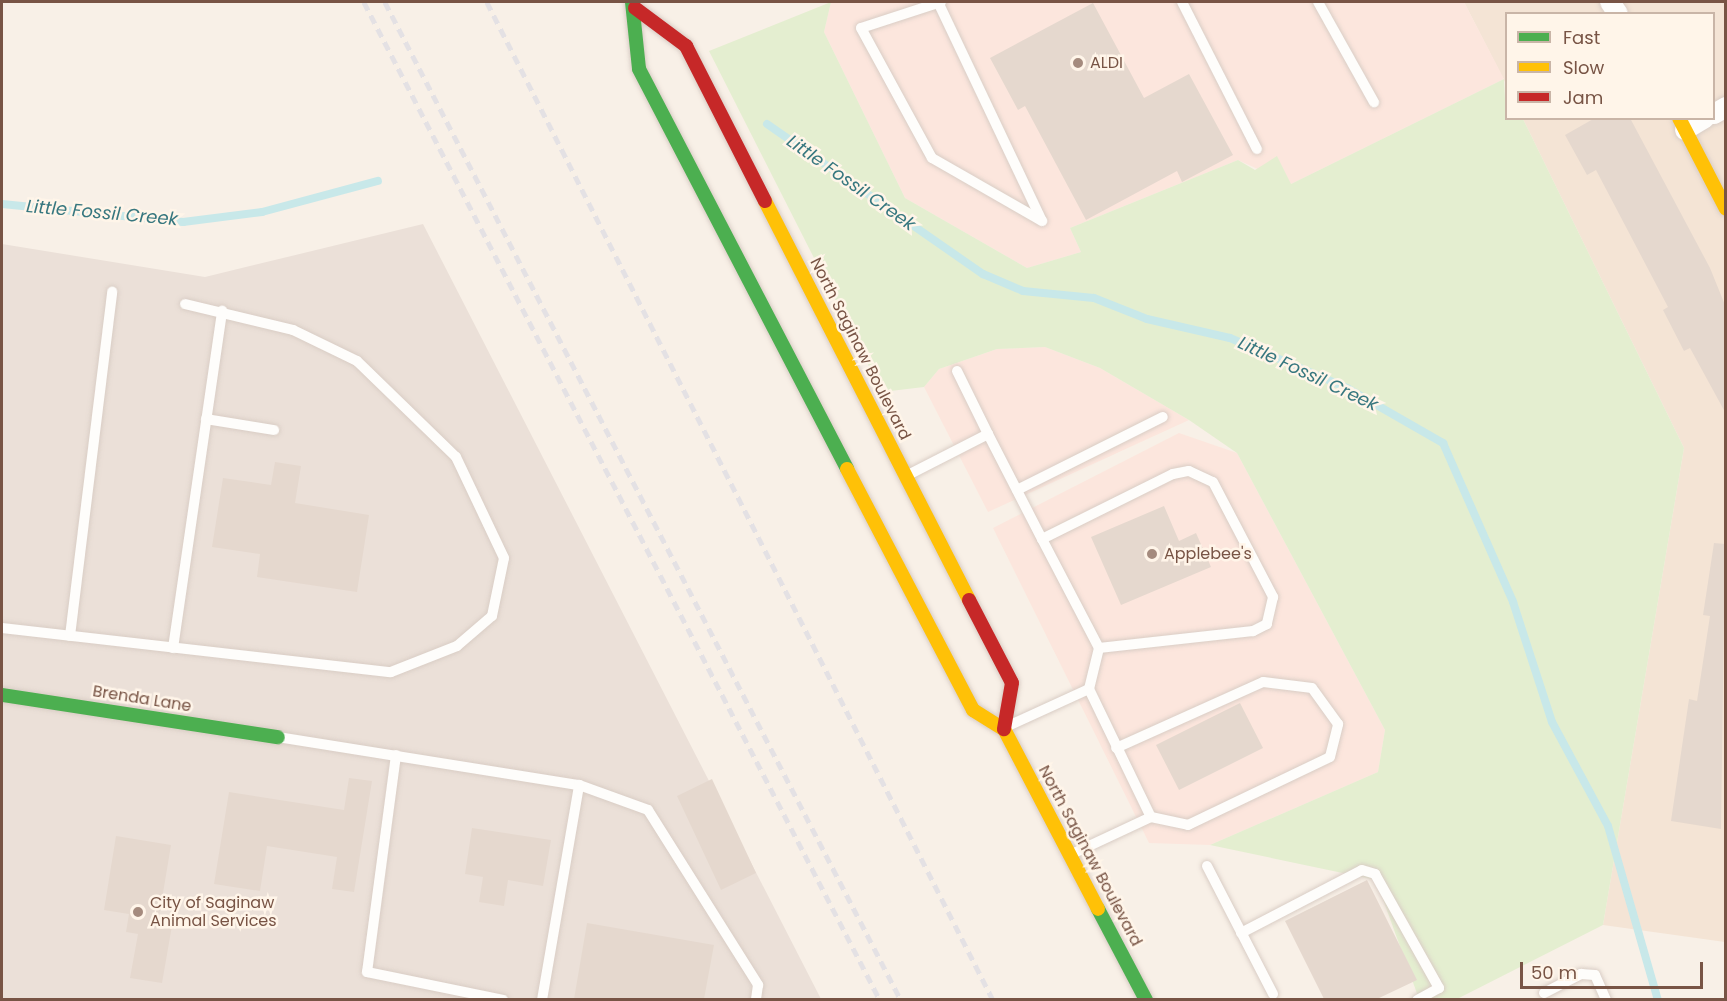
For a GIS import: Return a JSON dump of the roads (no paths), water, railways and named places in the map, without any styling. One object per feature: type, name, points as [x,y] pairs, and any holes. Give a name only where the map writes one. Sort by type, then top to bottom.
[{"type":"main road","points":[[650,2],[634,5],[639,69],[972,710],[1004,729]]},
{"type":"main road","name":"North Saginaw Boulevard","points":[[634,5],[686,46],[1012,683],[1004,729],[1146,999]]},
{"type":"main road","points":[[1682,124],[1725,208]]},
{"type":"main road","name":"Brenda Lane","points":[[2,695],[278,737]]},
{"type":"street","points":[[1682,124],[1697,120]]},
{"type":"lane","points":[[939,2],[1007,148],[1042,220],[932,158],[861,28],[939,2]]},
{"type":"lane","points":[[1182,2],[1257,149]]},
{"type":"lane","points":[[1318,2],[1374,102]]},
{"type":"lane","points":[[70,636],[112,292]]},
{"type":"lane","points":[[2,628],[391,672],[457,646],[492,616],[504,558],[456,457],[357,361],[293,330],[222,311],[185,304]]},
{"type":"lane","points":[[173,648],[222,311]]},
{"type":"lane","points":[[957,370],[1099,648],[1089,689],[1151,817]]},
{"type":"lane","points":[[1017,490],[1163,417]]},
{"type":"lane","points":[[206,420],[274,430]]},
{"type":"lane","points":[[906,476],[988,434]]},
{"type":"lane","points":[[1042,539],[1173,474],[1201,474],[1213,482],[1273,597],[1268,624],[1253,631],[1099,648]]},
{"type":"lane","points":[[1071,855],[1151,817],[1188,825],[1330,757],[1338,724],[1312,688],[1263,682],[1116,748]]},
{"type":"lane","points":[[1004,729],[1089,689]]},
{"type":"lane","points":[[278,737],[579,786],[648,810],[758,985],[756,999]]},
{"type":"lane","points":[[396,755],[367,972],[503,999]]},
{"type":"lane","points":[[542,999],[579,786]]},
{"type":"lane","points":[[1207,866],[1275,997],[1262,999]]},
{"type":"lane","points":[[1242,933],[1362,870],[1375,874],[1439,988],[1417,999]]},
{"type":"lane","points":[[1544,993],[1588,974],[1596,975],[1606,999]]},
{"type":"waterway","name":"Little Fossil Creek","points":[[767,124],[983,274],[1023,291],[1094,298],[1147,319],[1230,338],[1347,388],[1443,443],[1513,602],[1552,722],[1608,826],[1658,1000]]},
{"type":"waterway","name":"Little Fossil Creek","points":[[2,204],[183,222],[262,212],[378,181]]},
{"type":"railway","points":[[364,2],[880,1000]]},
{"type":"railway","points":[[385,2],[901,1000]]},
{"type":"railway","points":[[487,2],[993,1000]]},
{"type":"place","name":"ALDI","points":[[1078,63]]},
{"type":"place","name":"Applebee's","points":[[1152,554]]},
{"type":"place","name":"City of Saginaw Animal Services","points":[[138,912]]}]
